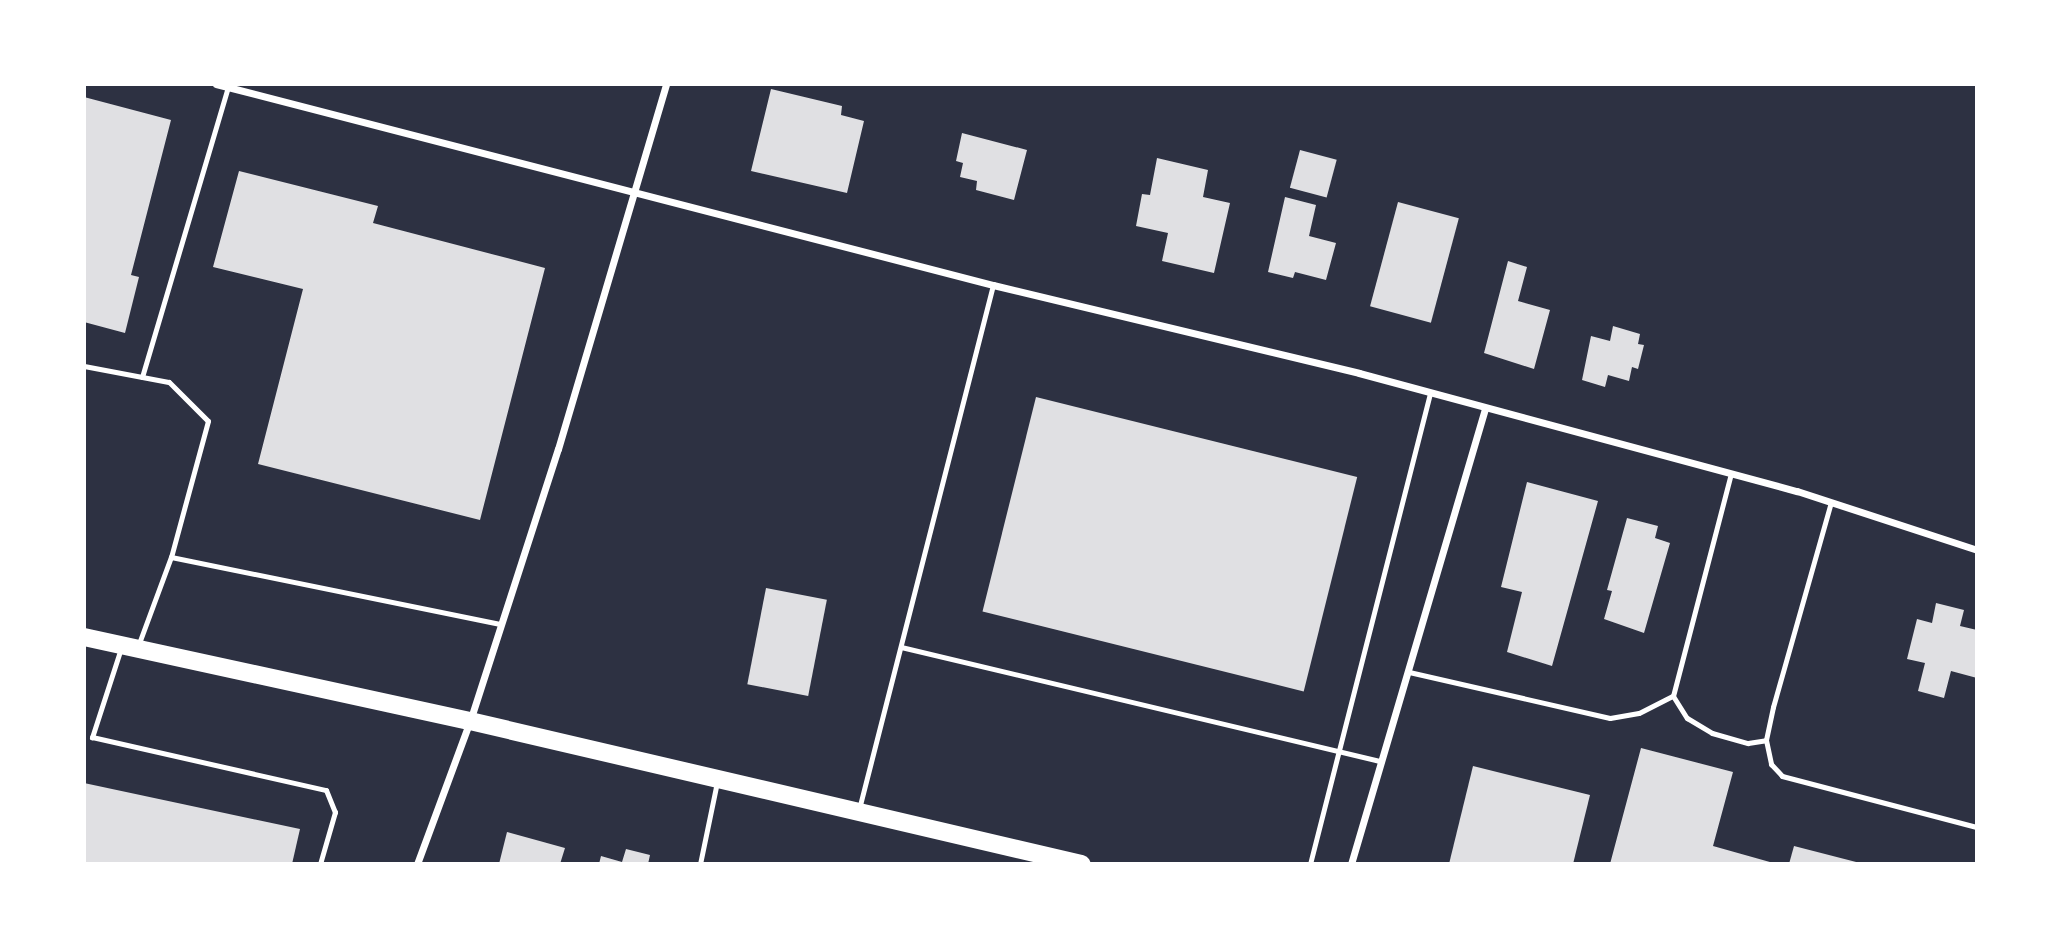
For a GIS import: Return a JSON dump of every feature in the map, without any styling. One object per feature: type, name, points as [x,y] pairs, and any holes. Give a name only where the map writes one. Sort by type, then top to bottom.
[{"type":"main road","points":[[84,637],[470,721],[1081,864]]},
{"type":"street","points":[[216,84],[469,147],[633,193],[993,285],[1186,329],[1430,393],[1731,473],[1831,502],[1977,550]]},
{"type":"street","points":[[417,864],[470,721],[558,449],[666,84]]},
{"type":"street","points":[[1351,864],[1485,408]]},
{"type":"lane","points":[[142,377],[228,87]]},
{"type":"lane","points":[[859,812],[993,285]]},
{"type":"lane","points":[[84,366],[169,382],[208,421],[171,557],[129,647],[93,737]]},
{"type":"lane","points":[[1310,864],[1430,393]]},
{"type":"lane","points":[[1731,473],[1673,696],[1687,718],[1712,733],[1748,743],[1766,740]]},
{"type":"lane","points":[[1831,502],[1766,740],[1771,764],[1782,776],[1977,827]]},
{"type":"lane","points":[[171,557],[501,624]]},
{"type":"lane","points":[[901,647],[1381,761]]},
{"type":"lane","points":[[1409,672],[1610,718],[1639,713],[1673,696]]},
{"type":"lane","points":[[84,740],[93,737],[326,790],[335,812],[320,864]]},
{"type":"lane","points":[[700,864],[718,779]]},
{"type":"building","points":[[771,89],[842,106],[841,115],[864,121],[847,193],[751,171]]},
{"type":"building","points":[[84,97],[171,120],[131,275],[139,277],[125,333],[84,322]]},
{"type":"building","points":[[962,133],[1027,150],[1014,200],[976,190],[977,181],[960,177],[963,163],[956,161]]},
{"type":"building","points":[[1300,150],[1337,160],[1327,198],[1290,188]]},
{"type":"building","points":[[1157,158],[1208,170],[1203,197],[1230,203],[1214,273],[1162,261],[1168,233],[1136,226],[1142,194],[1150,195]]},
{"type":"building","points":[[239,171],[378,206],[373,223],[545,268],[480,520],[258,464],[303,289],[213,267]]},
{"type":"building","points":[[1285,197],[1316,205],[1309,236],[1336,243],[1326,280],[1295,272],[1293,278],[1268,272]]},
{"type":"building","points":[[1398,202],[1459,218],[1431,323],[1370,306]]},
{"type":"building","points":[[1508,261],[1527,267],[1518,301],[1550,310],[1534,369],[1484,353]]},
{"type":"building","points":[[1613,326],[1640,334],[1638,344],[1644,345],[1638,369],[1632,367],[1629,381],[1608,375],[1605,387],[1582,380],[1591,336],[1610,341]]},
{"type":"building","points":[[1036,397],[1357,477],[1304,692],[983,611]]},
{"type":"building","points":[[1527,482],[1598,501],[1552,666],[1507,652],[1522,592],[1501,587]]},
{"type":"building","points":[[1627,518],[1658,526],[1655,538],[1670,543],[1644,633],[1604,619],[1612,591],[1607,590]]},
{"type":"building","points":[[766,588],[827,600],[808,696],[747,684]]},
{"type":"building","points":[[1936,603],[1964,610],[1960,626],[1977,630],[1977,678],[1951,671],[1944,698],[1918,691],[1925,663],[1907,659],[1917,619],[1932,623]]},
{"type":"building","points":[[1641,748],[1733,772],[1713,846],[1777,864],[1610,864]]},
{"type":"building","points":[[1473,766],[1590,795],[1573,864],[1449,864]]},
{"type":"building","points":[[84,783],[300,829],[292,864],[84,864]]},
{"type":"building","points":[[507,832],[565,848],[560,864],[499,864]]},
{"type":"building","points":[[1794,846],[1860,863],[1860,864],[1789,864]]},
{"type":"building","points":[[626,849],[650,855],[648,864],[599,864],[601,856],[622,862]]}]
